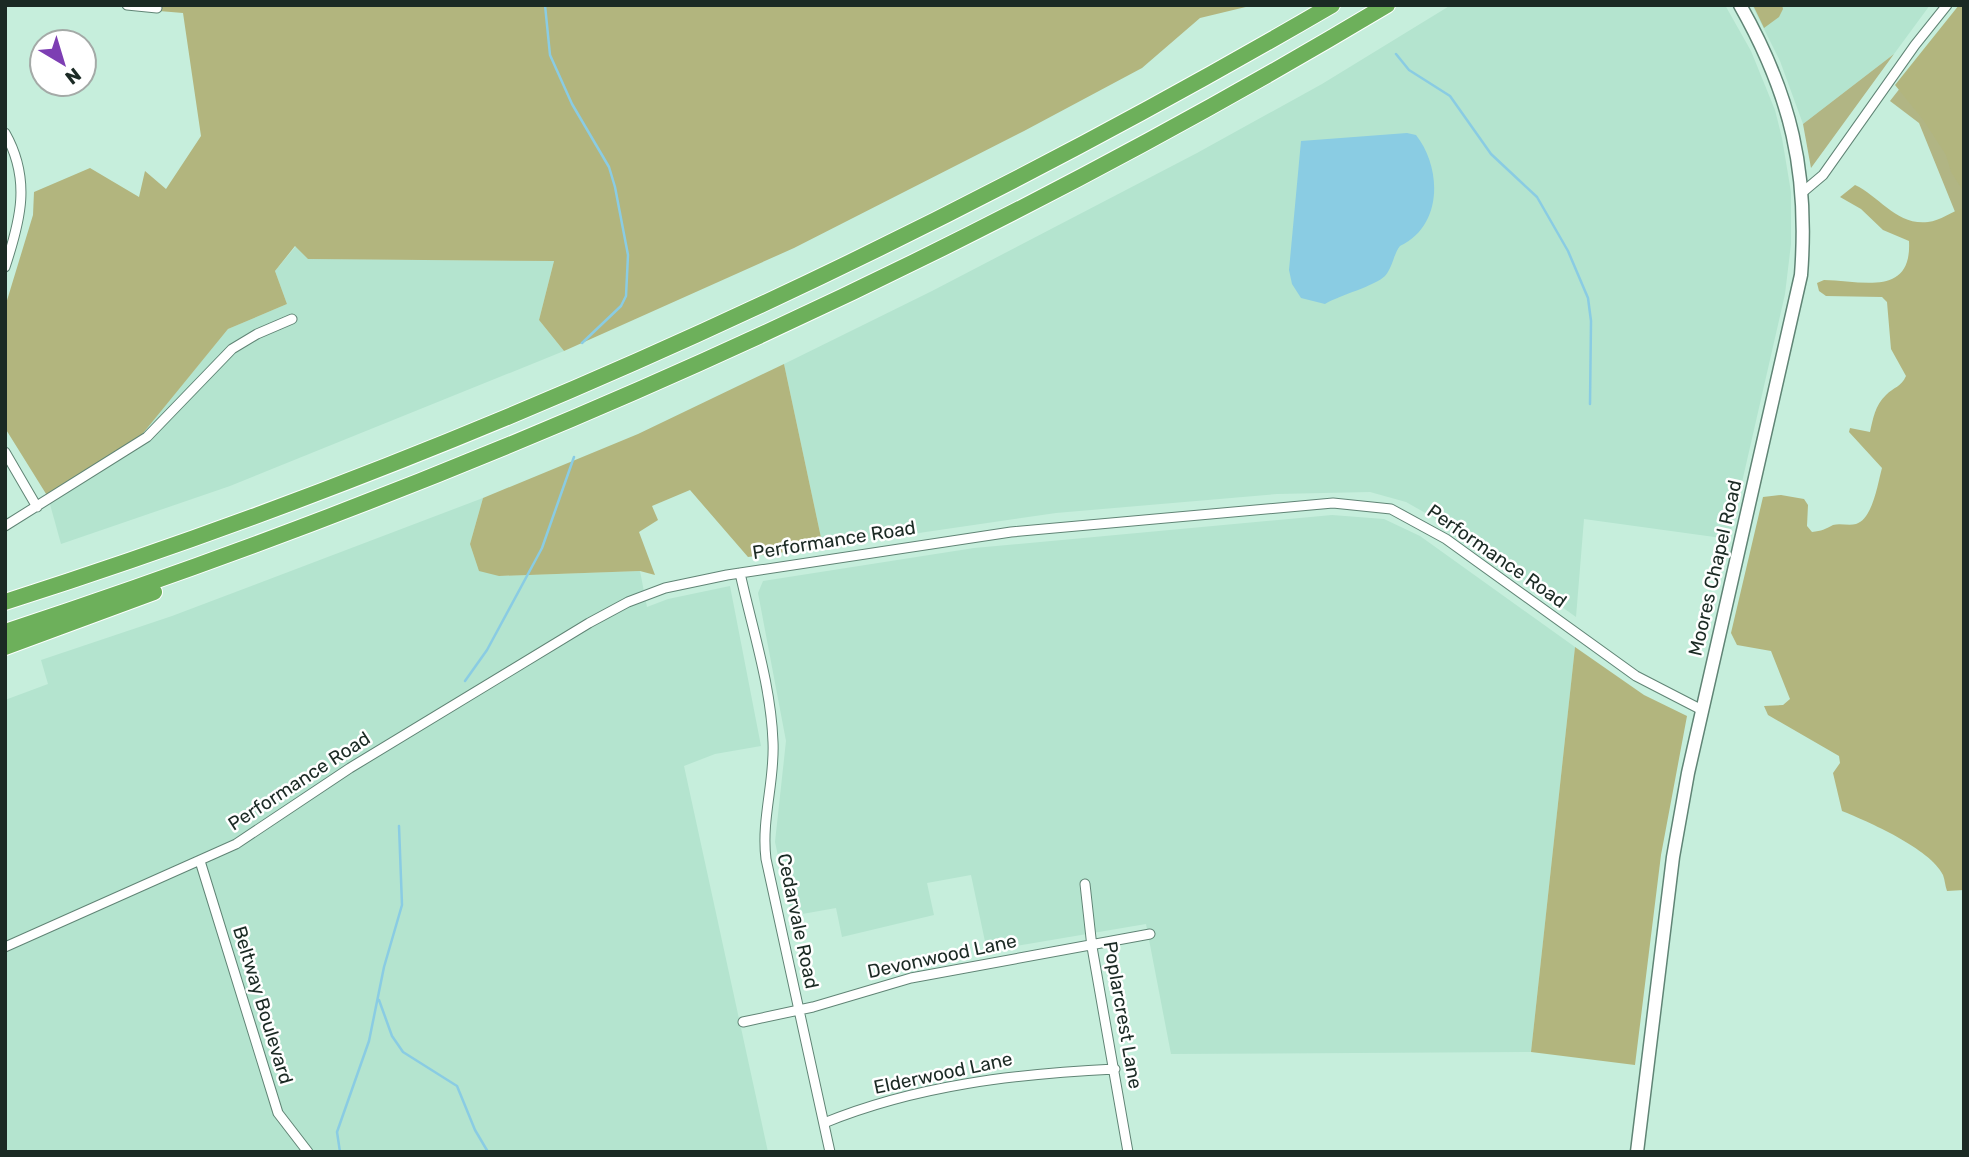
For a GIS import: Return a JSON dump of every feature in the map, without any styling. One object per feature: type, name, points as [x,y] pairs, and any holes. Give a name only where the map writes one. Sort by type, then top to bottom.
[{"type":"highway","points":[[5,602],[74,580],[395,463],[706,331],[965,206],[1163,102],[1332,5]]},
{"type":"highway","points":[[5,647],[127,604],[233,555],[599,409],[853,293],[1140,146],[1387,5]]},
{"type":"highway","points":[[5,632],[233,555]]},
{"type":"highway","points":[[5,593],[74,580]]},
{"type":"main road","name":"Moores Chapel Road","points":[[1637,1152],[1674,857],[1700,709],[1796,308],[1804,245],[1804,191],[1787,107],[1769,59],[1740,5]]},
{"type":"street","points":[[127,5],[157,8]]},
{"type":"street","points":[[1804,191],[1823,176],[1915,45],[1947,5]]},
{"type":"street","points":[[5,133],[19,162],[22,192],[21,214],[5,267]]},
{"type":"street","points":[[5,526],[147,437],[232,349],[257,334],[292,319]]},
{"type":"street","points":[[5,452],[37,507]]},
{"type":"street","name":"Performance Road","points":[[5,947],[200,861],[258,831],[350,768],[628,602],[665,588],[740,573],[941,541],[1074,525],[1273,507],[1370,504],[1391,509],[1427,526],[1636,676],[1700,709]]},
{"type":"street","name":"Cedarvale Road","points":[[740,573],[772,731],[773,758],[765,813],[766,859],[830,1152]]},
{"type":"street","name":"Beltway Boulevard","points":[[200,861],[278,1113],[308,1152]]},
{"type":"street","name":"Poplarcrest Lane","points":[[1085,884],[1092,947],[1128,1152]]},
{"type":"street","name":"Devonwood Lane","points":[[743,1022],[800,1010],[911,978],[1092,947],[1150,934]]},
{"type":"street","name":"Elderwood Lane","points":[[824,1123],[901,1097],[979,1080],[1115,1069]]},
{"type":"shaded area","points":[[160,5],[1254,5],[1200,18],[1142,68],[1024,131],[794,248],[564,351],[539,320],[554,261],[308,259],[295,246],[275,271],[287,304],[228,329],[135,443],[48,497],[5,428],[5,307],[33,215],[34,192],[90,168],[139,197],[145,171],[166,189],[201,136],[183,13],[159,11]]},
{"type":"shaded area","points":[[1451,5],[1725,5],[1751,51],[1775,110],[1782,138],[1791,192],[1791,244],[1785,294],[1729,539],[1584,519],[1576,617],[1452,528],[1406,502],[1370,492],[1277,494],[1056,513],[823,547],[784,364],[932,291],[1197,153],[1322,84]]},
{"type":"shaded area","points":[[1752,5],[1930,5],[1894,54],[1803,124],[1780,61]]},
{"type":"shaded area","points":[[1753,5],[1782,5],[1783,9],[1779,17],[1764,28]]},
{"type":"shaded area","points":[[1959,5],[1964,5],[1964,192],[1951,172],[1946,155],[1924,121],[1895,85]]},
{"type":"shaded area","points":[[1964,6],[1964,234],[1919,123],[1890,101]]},
{"type":"shaded area","points":[[1894,54],[1811,168],[1803,124]]},
{"type":"shaded area","points":[[1855,185],[1898,215],[1917,222],[1932,221],[1964,208],[1964,890],[1947,891],[1943,875],[1926,855],[1897,837],[1842,811],[1833,773],[1840,763],[1839,756],[1768,715],[1764,706],[1783,705],[1790,699],[1771,651],[1737,645],[1731,633],[1763,497],[1781,495],[1804,499],[1808,505],[1807,526],[1812,532],[1833,525],[1853,525],[1862,521],[1871,508],[1876,491],[1882,468],[1849,432],[1850,428],[1870,432],[1879,403],[1906,376],[1891,349],[1887,302],[1882,297],[1826,296],[1819,291],[1817,283],[1824,280],[1869,283],[1894,278],[1902,271],[1908,259],[1909,241],[1883,230],[1861,209],[1840,197]]},
{"type":"shaded area","points":[[296,246],[308,259],[554,261],[539,320],[564,351],[230,486],[61,544],[48,497],[135,442],[228,329],[287,304],[275,271]]},
{"type":"shaded area","points":[[784,364],[823,547],[748,557],[690,490],[652,506],[658,520],[639,532],[655,575],[640,571],[499,576],[479,571],[470,544],[483,498],[638,434]]},
{"type":"shaded area","points":[[483,498],[470,544],[499,576],[640,571],[647,607],[668,599],[730,586],[761,746],[715,754],[684,766],[768,1152],[5,1152],[5,700],[48,684],[41,660],[172,616]]},
{"type":"shaded area","points":[[1332,515],[1384,519],[1420,536],[1575,647],[1531,1052],[1171,1054],[1146,924],[987,951],[971,875],[927,883],[934,915],[842,937],[836,908],[791,916],[775,842],[786,741],[758,593],[763,581],[974,548]]},
{"type":"shaded area","points":[[1575,647],[1644,695],[1687,716],[1661,855],[1635,1065],[1531,1052]]},
{"type":"water","points":[[1407,133],[1416,135],[1425,148],[1434,179],[1431,211],[1424,225],[1414,237],[1400,246],[1388,272],[1380,280],[1325,304],[1301,298],[1292,284],[1289,270],[1301,141]]},
{"type":"waterway","points":[[545,5],[550,55],[572,104],[609,167],[628,255],[626,296],[621,306],[582,343]]},
{"type":"waterway","points":[[1396,54],[1409,70],[1450,96],[1491,154],[1537,197],[1568,251],[1588,298],[1591,321],[1590,404]]},
{"type":"waterway","points":[[465,681],[487,650],[542,548],[574,457]]},
{"type":"waterway","points":[[340,1152],[337,1132],[369,1041],[384,967],[402,905],[399,826]]},
{"type":"waterway","points":[[379,1000],[392,1036],[403,1052],[457,1086],[475,1130],[488,1152]]}]
